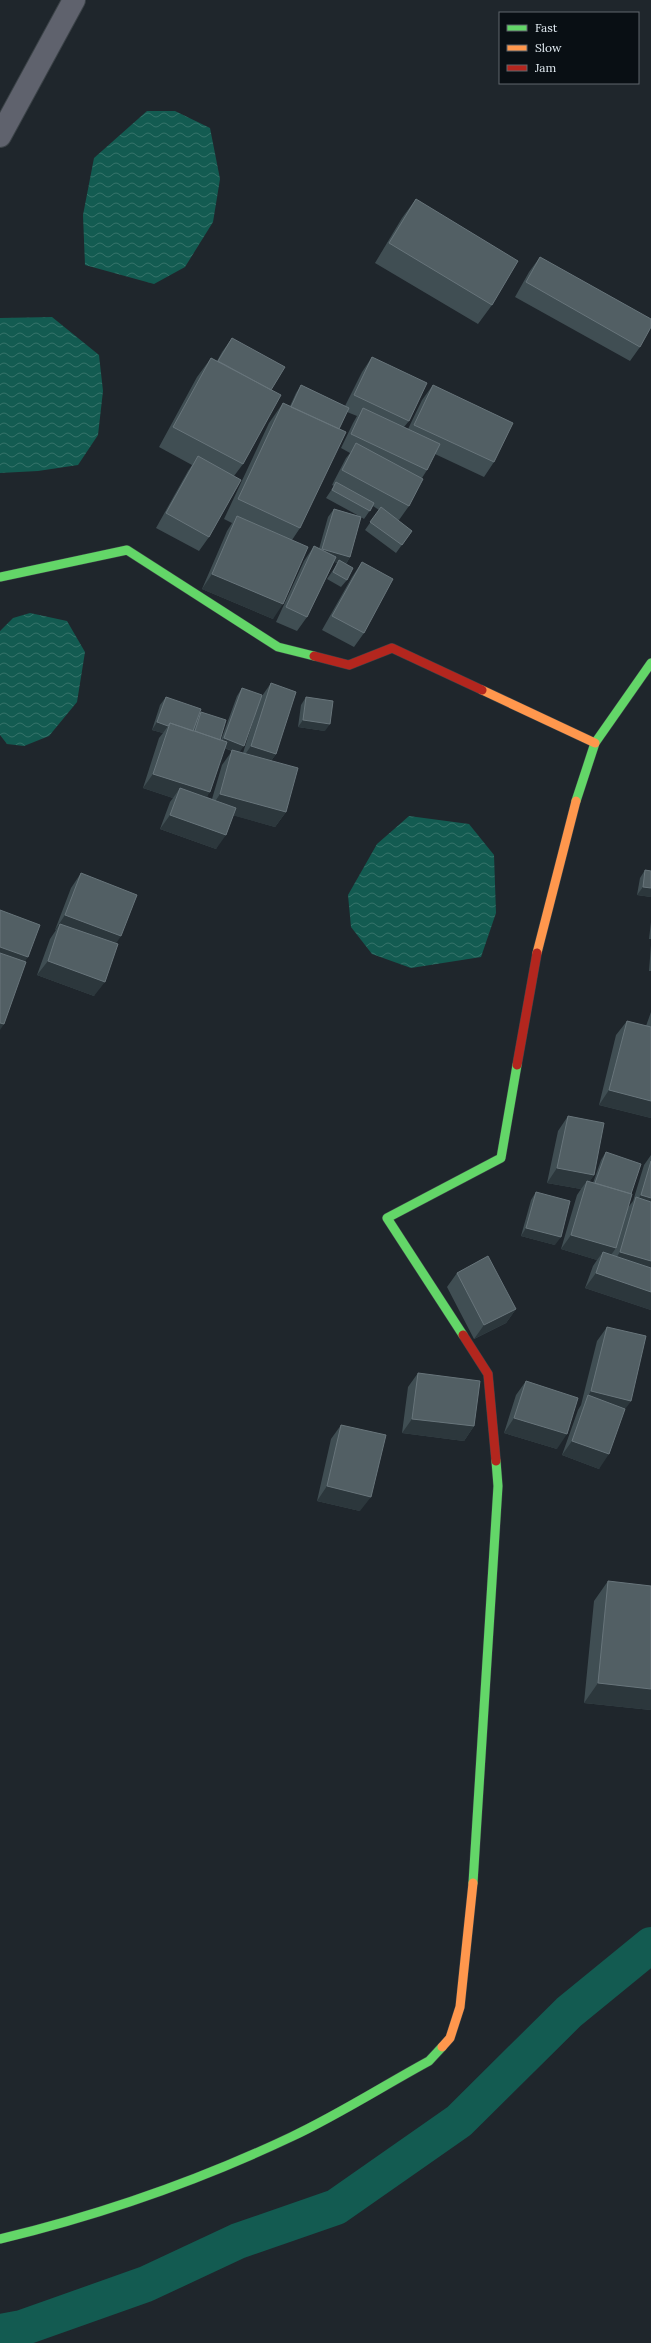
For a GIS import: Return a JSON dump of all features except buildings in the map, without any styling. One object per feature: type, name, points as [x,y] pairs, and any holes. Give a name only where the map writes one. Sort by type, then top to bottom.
[{"type":"street","points":[[0,136],[74,0]]},
{"type":"street","points":[[0,577],[126,550],[188,587],[278,647],[349,665],[392,648],[595,743]]},
{"type":"street","points":[[0,2239],[66,2222],[189,2181],[292,2137],[429,2061],[450,2038],[460,2007],[476,1859],[498,1486],[488,1374],[387,1218],[502,1158],[535,963],[580,784],[595,743],[651,663]]},
{"type":"water","points":[[147,111],[175,111],[210,128],[220,179],[213,222],[185,267],[154,284],[85,265],[83,215],[94,158]]},
{"type":"water","points":[[52,317],[99,355],[103,391],[98,435],[78,465],[38,471],[0,473],[0,318]]},
{"type":"water","points":[[30,613],[67,621],[85,652],[77,702],[49,736],[24,746],[7,744],[0,735],[0,631],[13,618]]},
{"type":"water","points":[[409,816],[469,824],[494,855],[496,913],[481,957],[411,968],[372,954],[351,927],[348,895],[377,844]]},
{"type":"waterway","points":[[0,2332],[22,2328],[146,2284],[238,2241],[336,2207],[459,2121],[569,2012],[651,1945]]},
{"type":"traffic: fast","points":[[0,577],[127,550],[278,647],[314,656]]},
{"type":"traffic: fast","points":[[576,801],[595,743],[651,663]]},
{"type":"traffic: fast","points":[[463,1335],[387,1218],[501,1158],[517,1065]]},
{"type":"traffic: fast","points":[[473,1883],[498,1486],[496,1461]]},
{"type":"traffic: fast","points":[[0,2239],[75,2219],[148,2196],[256,2153],[326,2119],[429,2061],[442,2047]]},
{"type":"traffic: slow","points":[[482,690],[595,743]]},
{"type":"traffic: slow","points":[[537,953],[576,801]]},
{"type":"traffic: slow","points":[[442,2047],[450,2038],[460,2007],[473,1883]]},
{"type":"traffic: jam","points":[[314,656],[349,665],[392,648],[482,690]]},
{"type":"traffic: jam","points":[[517,1065],[537,953]]},
{"type":"traffic: jam","points":[[463,1335],[488,1374],[496,1461]]}]
